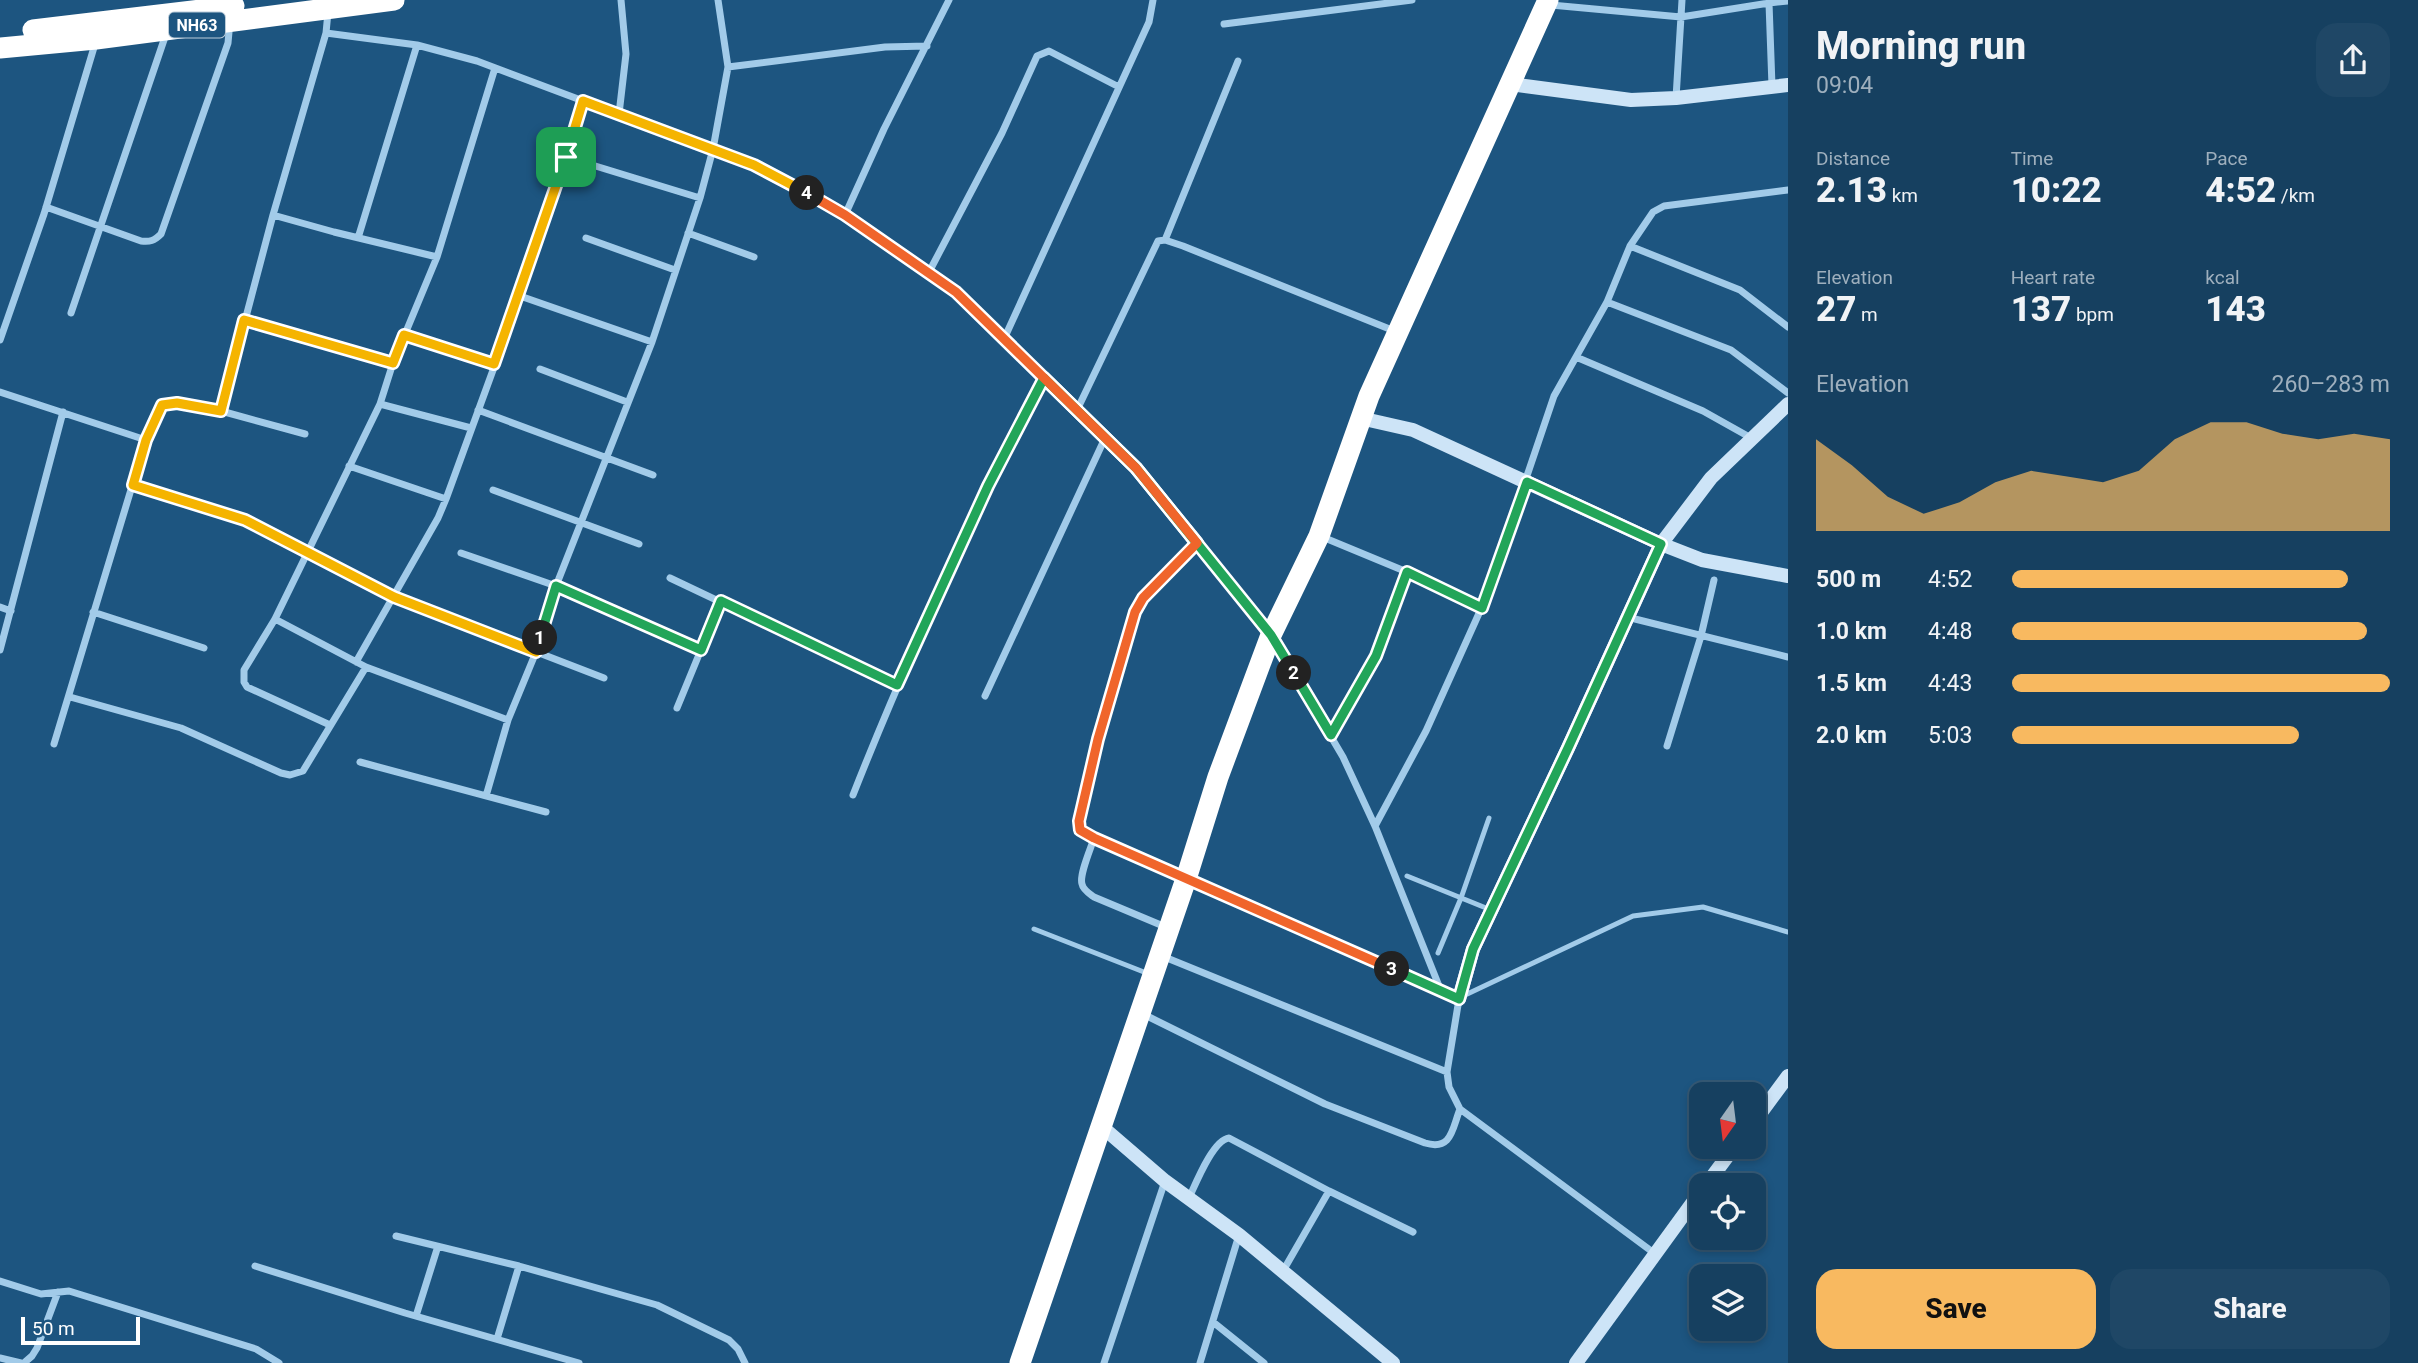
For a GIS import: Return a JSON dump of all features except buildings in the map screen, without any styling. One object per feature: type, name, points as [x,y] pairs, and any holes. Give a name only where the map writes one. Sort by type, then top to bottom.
[{"type":"highway","name":"NH63","points":[[0,34],[283,0]]},
{"type":"highway","name":"NH63","points":[[0,48],[168,30],[224,9],[394,0]]},
{"type":"highway","points":[[1020,1363],[1186,879],[1218,777],[1271,635],[1320,536],[1360,418],[1397,332],[1547,2]]},
{"type":"street","points":[[619,114],[625,54],[621,0]]},
{"type":"street","points":[[486,796],[508,720],[536,652],[556,586],[652,342],[700,198],[713,149],[728,67],[718,0]]},
{"type":"street","points":[[845,215],[884,129],[949,0]]},
{"type":"street","points":[[1004,339],[1149,22],[1153,0]]},
{"type":"street","points":[[1224,24],[1412,0]]},
{"type":"street","points":[[1676,98],[1682,0]]},
{"type":"street","points":[[1547,2],[1681,17],[1788,1]]},
{"type":"street","points":[[1769,2],[1772,87]]},
{"type":"street","points":[[221,411],[273,215],[326,33],[328,4]]},
{"type":"street","points":[[46,207],[141,241],[150,242],[160,234],[228,43],[229,32],[224,9]]},
{"type":"street","points":[[71,313],[168,30]]},
{"type":"street","points":[[326,33],[416,45],[495,68],[754,165],[845,215],[956,292],[1136,468],[1271,635],[1331,735],[1376,826],[1441,991]]},
{"type":"street","points":[[0,340],[46,207],[96,39]]},
{"type":"street","points":[[358,238],[416,45]]},
{"type":"street","points":[[728,67],[885,47],[927,47]]},
{"type":"street","points":[[928,274],[1002,133],[1037,56],[1049,51],[1119,88]]},
{"type":"street","points":[[1165,240],[1238,61]]},
{"type":"street","points":[[330,725],[247,687],[244,670],[275,619],[380,404],[393,363],[437,257],[495,68]]},
{"type":"street","points":[[1510,84],[1631,100],[1676,98],[1788,85]]},
{"type":"street","points":[[356,662],[446,499],[520,296],[583,101]]},
{"type":"street","points":[[566,157],[700,198]]},
{"type":"street","points":[[1376,826],[1426,731],[1482,608],[1554,396],[1607,302],[1630,246],[1653,212],[1664,206],[1788,190]]},
{"type":"street","points":[[273,215],[437,257]]},
{"type":"street","points":[[688,233],[754,257]]},
{"type":"street","points":[[586,238],[675,270]]},
{"type":"street","points":[[1077,410],[1158,241],[1165,240],[1397,332]]},
{"type":"street","points":[[1630,246],[1740,290],[1788,327]]},
{"type":"street","points":[[520,296],[652,342]]},
{"type":"street","points":[[1607,302],[1731,350],[1788,393]]},
{"type":"street","points":[[244,320],[393,363]]},
{"type":"street","points":[[404,335],[494,364]]},
{"type":"street","points":[[1576,357],[1703,411],[1753,439]]},
{"type":"street","points":[[540,369],[627,402]]},
{"type":"street","points":[[853,795],[897,685],[988,486],[1044,378]]},
{"type":"street","points":[[0,392],[146,440]]},
{"type":"street","points":[[54,744],[146,440],[162,405],[177,403],[221,411],[305,434]]},
{"type":"street","points":[[380,404],[471,428]]},
{"type":"street","points":[[1654,1253],[1460,1109],[1449,1087],[1447,1072],[1459,999],[1473,949],[1661,544],[1711,478],[1788,404]]},
{"type":"street","points":[[478,410],[653,475]]},
{"type":"street","points":[[0,650],[63,412]]},
{"type":"street","points":[[1360,418],[1413,430],[1661,544],[1702,559],[1788,576]]},
{"type":"street","points":[[985,696],[1105,438]]},
{"type":"street","points":[[349,466],[446,499]]},
{"type":"street","points":[[133,485],[245,520],[394,597],[604,678]]},
{"type":"street","points":[[493,490],[639,544]]},
{"type":"street","points":[[1320,536],[1407,572],[1482,608]]},
{"type":"street","points":[[1197,543],[1143,598],[1130,624],[1098,739],[1079,821],[1080,830],[1459,999]]},
{"type":"street","points":[[461,553],[556,586],[701,650]]},
{"type":"street","points":[[1331,735],[1376,656],[1407,572]]},
{"type":"street","points":[[670,578],[897,685]]},
{"type":"street","points":[[1667,746],[1701,636],[1714,580]]},
{"type":"street","points":[[677,708],[721,601]]},
{"type":"street","points":[[0,607],[11,611]]},
{"type":"street","points":[[93,612],[204,648]]},
{"type":"street","points":[[1626,617],[1788,657]]},
{"type":"street","points":[[275,619],[366,667],[508,720]]},
{"type":"street","points":[[70,697],[181,728],[290,775],[303,771],[366,667]]},
{"type":"street","points":[[360,762],[547,812]]},
{"type":"street","points":[[1094,838],[1082,877],[1081,884],[1086,891],[1094,897],[1169,928]]},
{"type":"street","points":[[1160,955],[1447,1072]]},
{"type":"street","points":[[1139,1012],[1325,1104],[1425,1143],[1441,1145],[1447,1141],[1460,1109]]},
{"type":"street","points":[[1766,1106],[1788,1076]]},
{"type":"street","points":[[1100,1125],[1165,1181],[1239,1234],[1393,1363]]},
{"type":"street","points":[[1189,1198],[1217,1144],[1225,1138],[1234,1140],[1413,1232]]},
{"type":"street","points":[[1104,1363],[1165,1181]]},
{"type":"street","points":[[1283,1272],[1329,1191]]},
{"type":"street","points":[[1576,1363],[1689,1207]]},
{"type":"street","points":[[1200,1363],[1239,1234]]},
{"type":"street","points":[[397,1236],[519,1266],[657,1305],[729,1340],[745,1363]]},
{"type":"street","points":[[416,1316],[438,1246]]},
{"type":"street","points":[[255,1266],[579,1363]]},
{"type":"street","points":[[497,1339],[519,1266]]},
{"type":"street","points":[[0,1281],[41,1294],[68,1291],[256,1349],[279,1363]]},
{"type":"street","points":[[0,1358],[22,1363],[37,1348],[58,1292]]},
{"type":"street","points":[[1213,1322],[1264,1363]]},
{"type":"lane","points":[[1438,953],[1489,818]]},
{"type":"lane","points":[[1407,876],[1491,910]]},
{"type":"lane","points":[[1459,999],[1633,916],[1703,908],[1788,932]]},
{"type":"lane","points":[[1034,929],[1152,976]]},
{"type":"route","points":[[566,157],[520,296],[494,364],[404,335],[393,363],[244,320],[221,411],[177,403],[162,405],[146,440],[133,485],[245,520],[394,597],[536,652],[556,586],[701,650],[721,601],[897,685],[988,486],[1044,378],[1136,468],[1197,543],[1271,635],[1331,735],[1381,646],[1407,572],[1482,608],[1527,482],[1661,544],[1473,949],[1459,999],[1080,830],[1079,821],[1098,739],[1135,612],[1143,598],[1197,543],[1136,468],[1077,410],[956,292],[845,215],[798,187],[754,165],[583,101],[566,157]]}]
